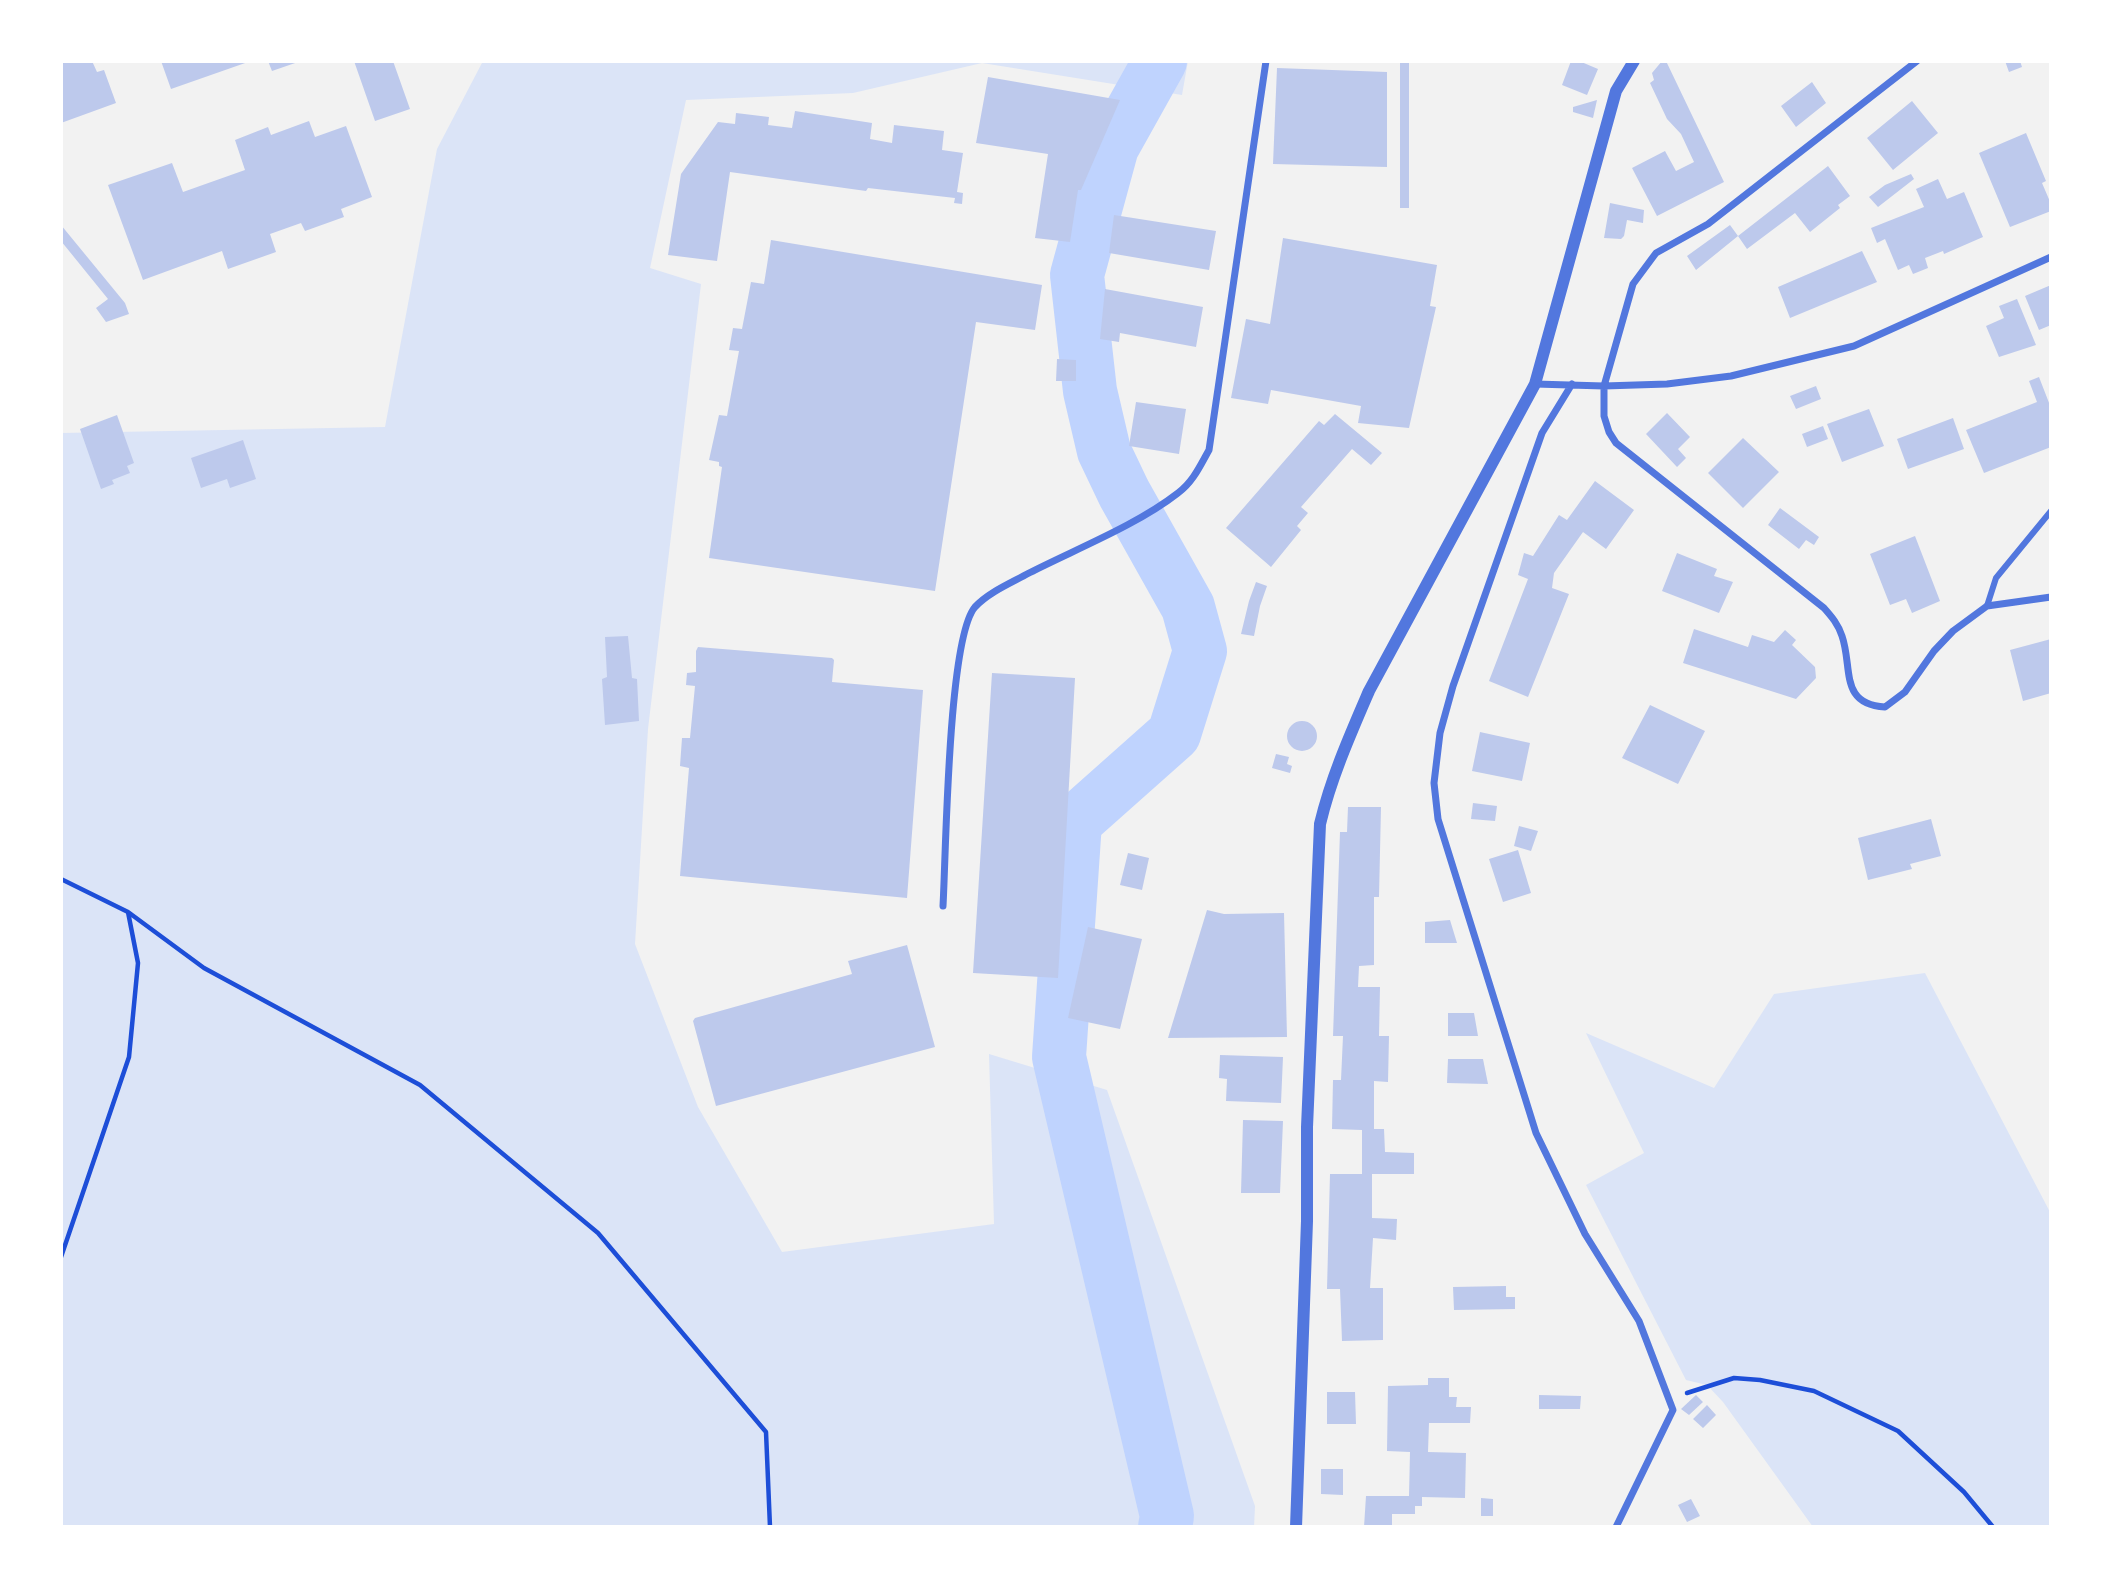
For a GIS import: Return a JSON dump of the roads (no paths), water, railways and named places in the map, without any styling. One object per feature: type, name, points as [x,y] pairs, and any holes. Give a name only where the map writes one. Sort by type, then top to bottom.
[{"type":"street","points":[[943,906],[954,694],[964,629],[975,607],[999,589],[1124,526],[1179,492],[1196,475],[1209,450],[1266,61]]},
{"type":"street","points":[[1296,1527],[1307,1127],[1320,824],[1346,743],[1369,691],[1535,384],[1616,90],[1633,61]]},
{"type":"street","points":[[1917,61],[1708,224],[1656,253],[1633,284],[1604,386],[1604,416],[1616,443],[1824,608],[1836,621],[1843,638],[1851,687],[1860,699],[1871,706],[1885,707],[1905,692],[1953,631],[1987,606],[2051,597]]},
{"type":"street","points":[[1535,384],[1667,384],[1731,376],[1854,346],[2051,257]]},
{"type":"street","points":[[1572,384],[1542,433],[1453,686],[1440,733],[1434,783],[1438,819],[1536,1133],[1585,1234],[1639,1321],[1673,1410],[1616,1527]]},
{"type":"street","points":[[1987,606],[1996,578],[2051,511]]},
{"type":"waterway","points":[[1160,61],[1112,147],[1077,275],[1090,391],[1104,451],[1124,493],[1188,607],[1200,651],[1174,734],[1075,822],[1059,1057],[1167,1516],[1165,1527]]}]
